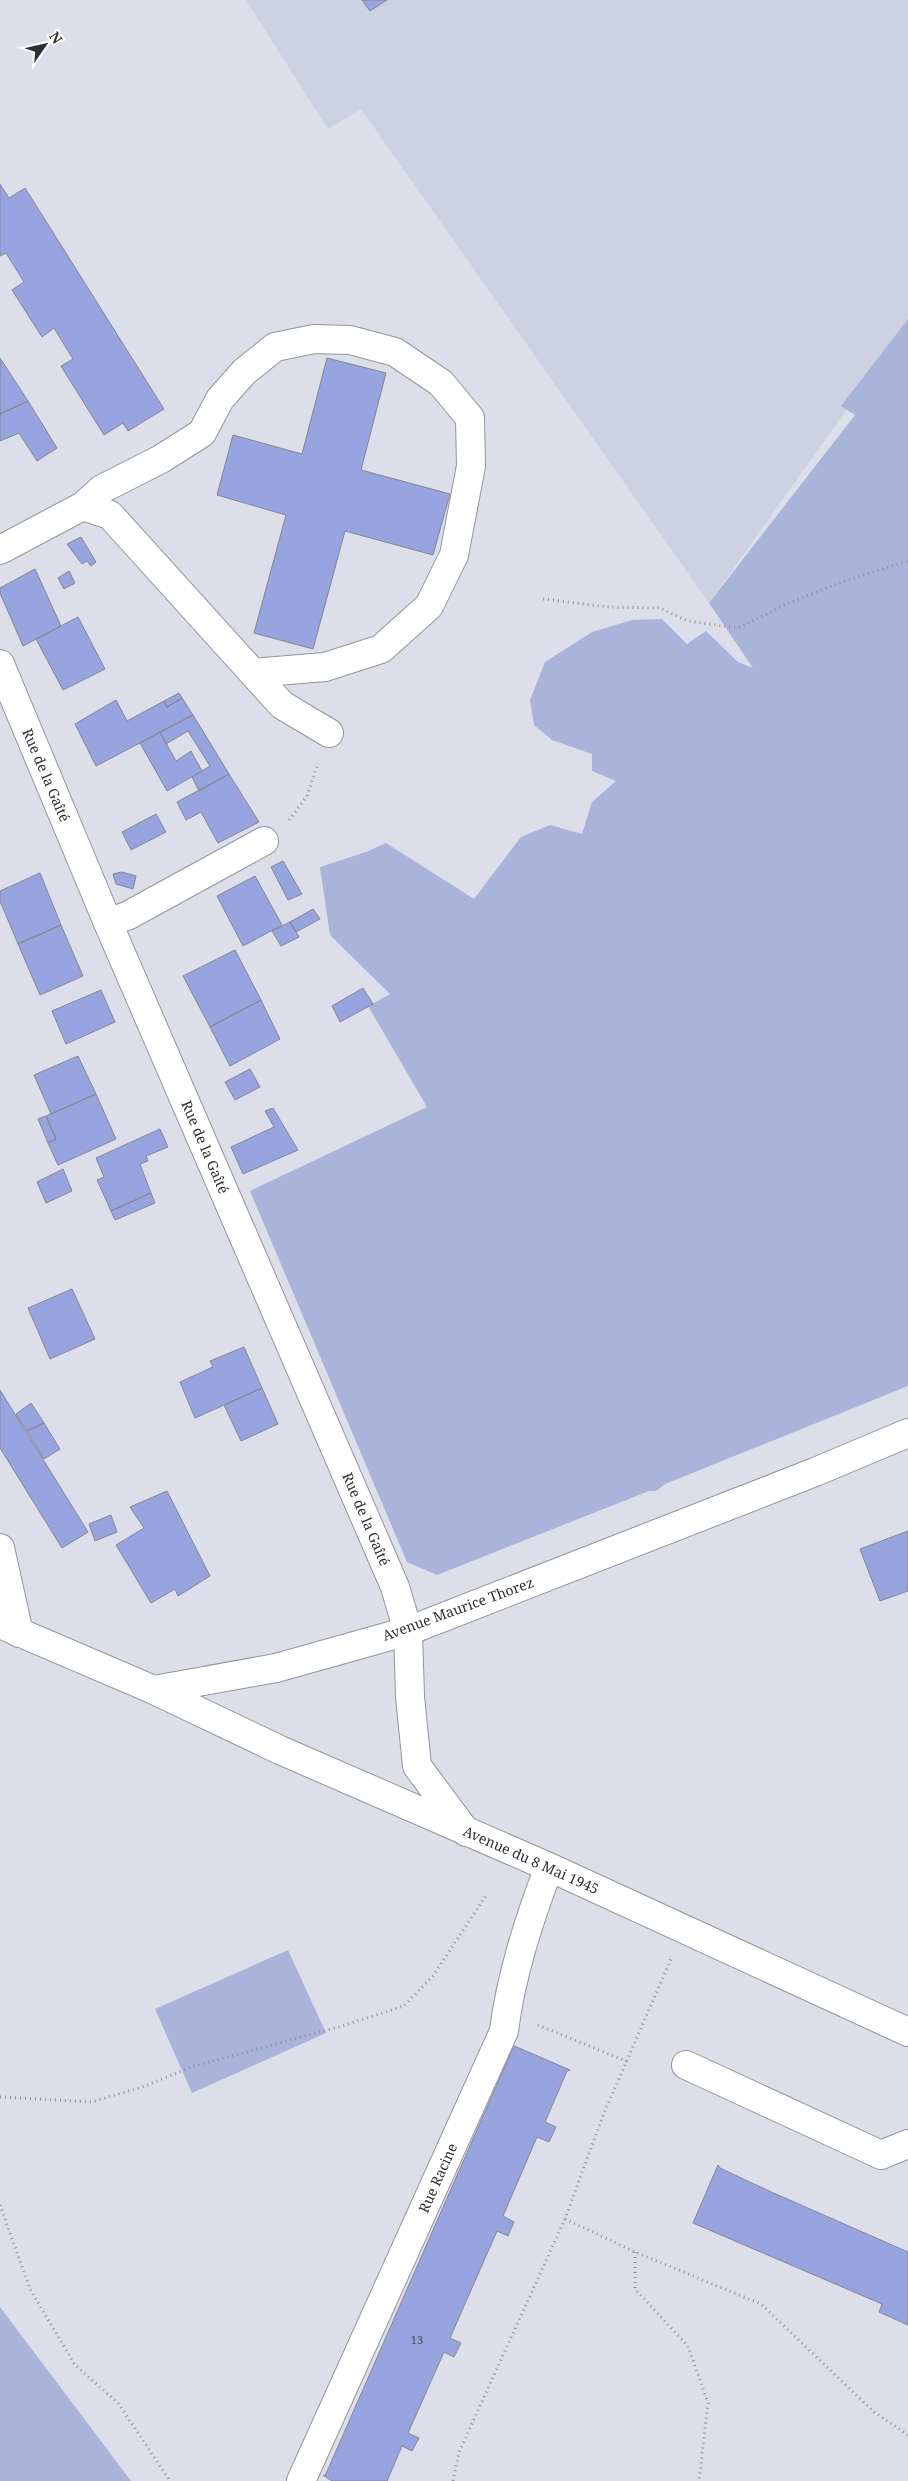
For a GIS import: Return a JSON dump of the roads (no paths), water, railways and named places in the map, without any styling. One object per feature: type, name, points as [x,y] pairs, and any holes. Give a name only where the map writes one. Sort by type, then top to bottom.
[{"type":"street","points":[[0,550],[83,506],[102,489],[161,459],[202,433],[220,399],[244,372],[275,347],[314,339],[350,340],[395,352],[441,383],[470,418],[471,466],[454,555],[429,606],[382,649],[325,668],[253,673]]},
{"type":"street","points":[[83,506],[110,515],[282,705],[328,732]]},
{"type":"street","name":"Rue de la Gaîté","points":[[0,664],[108,923],[395,1586],[408,1631],[410,1697],[417,1766],[466,1832]]},
{"type":"street","points":[[108,923],[264,841]]},
{"type":"street","name":"Avenue Maurice Thorez","points":[[154,1690],[276,1668],[408,1631],[815,1472],[908,1433]]},
{"type":"street","points":[[0,1548],[10,1628],[154,1690]]},
{"type":"street","name":"Avenue du 8 Mai 1945","points":[[154,1690],[280,1750],[549,1867],[908,2032]]},
{"type":"street","name":"Rue Racine","points":[[301,2481],[504,2031],[506,2012],[528,1924],[549,1867]]},
{"type":"street","points":[[686,2065],[881,2154],[908,2144]]}]
